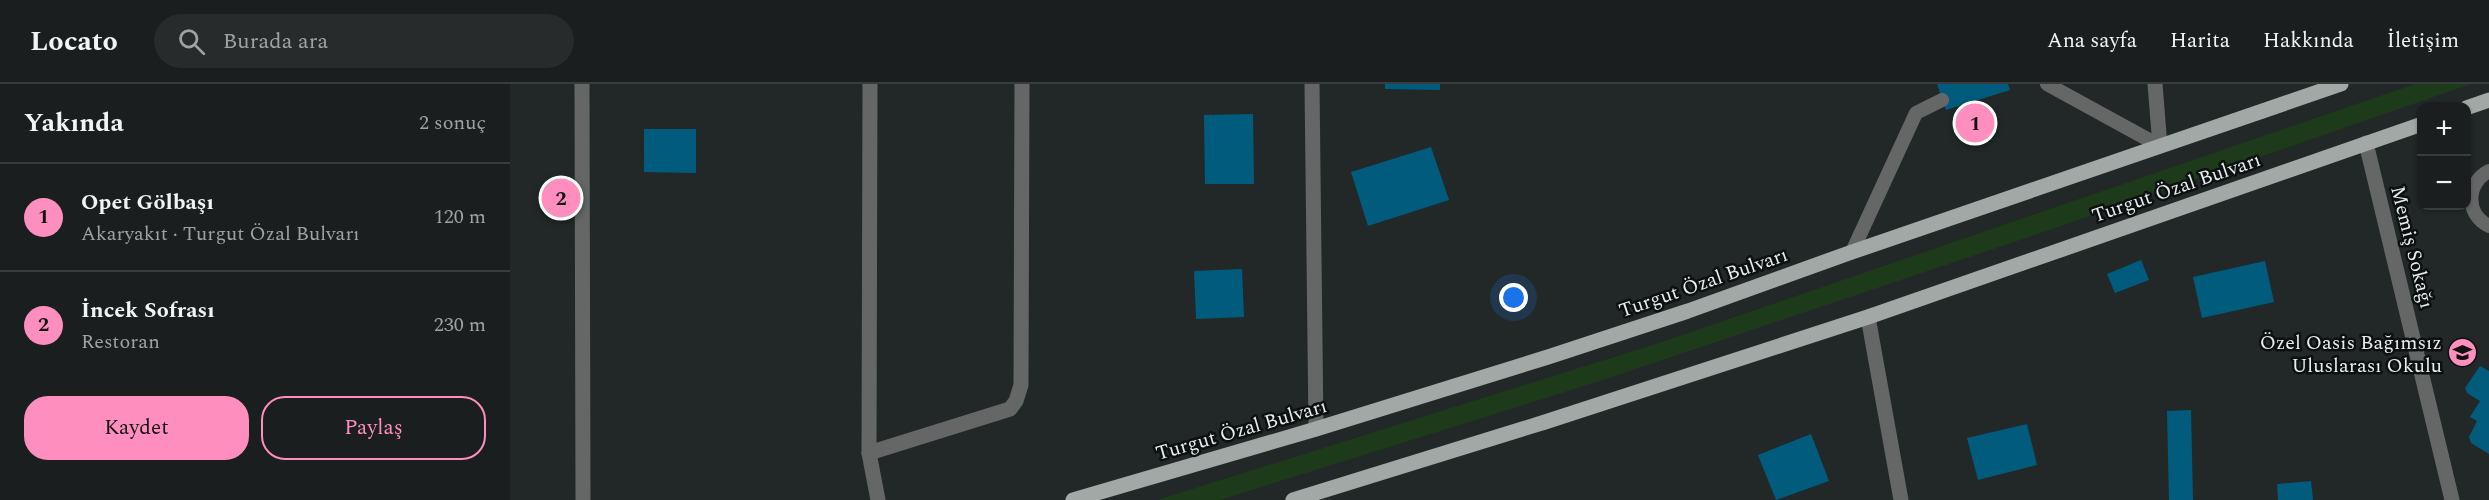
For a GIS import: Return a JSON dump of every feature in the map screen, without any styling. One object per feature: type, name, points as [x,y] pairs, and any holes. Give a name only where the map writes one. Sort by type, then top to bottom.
[{"type":"main road","name":"Turgut Özal Bulvarı","points":[[1073,500],[1316,429],[1667,318],[2341,84]]},
{"type":"main road","points":[[2471,106],[2489,100]]},
{"type":"main road","name":"Turgut Özal Bulvarı","points":[[1293,500],[1545,422],[1868,317],[2417,125]]},
{"type":"street","points":[[582,84],[583,500]]},
{"type":"street","points":[[870,84],[869,453],[878,500]]},
{"type":"street","points":[[869,453],[1010,408],[1020,393],[1022,84]]},
{"type":"street","points":[[1312,84],[1316,429]]},
{"type":"street","points":[[2155,84],[2160,146]]},
{"type":"street","name":"Memiş Sokağı","points":[[2366,143],[2452,500]]},
{"type":"street","points":[[1868,317],[1901,500]]},
{"type":"lane","points":[[2046,84],[2160,146]]},
{"type":"lane","points":[[1852,252],[1916,113],[1942,100]]},
{"type":"lane","points":[[2489,171],[2476,181],[2471,200],[2478,218],[2489,225]]},
{"type":"green space","points":[[2415,84],[2471,84],[2026,238],[1600,381],[1220,500],[1157,500],[1662,342]]},
{"type":"building","points":[[1385,84],[1440,84],[1440,90],[1385,89]]},
{"type":"building","points":[[1937,84],[2008,84],[2010,90],[1946,110]]},
{"type":"building","points":[[1253,114],[1254,184],[1205,184],[1204,115]]},
{"type":"building","points":[[644,129],[696,129],[696,173],[644,172]]},
{"type":"building","points":[[1431,147],[1449,200],[1368,226],[1351,172]]},
{"type":"building","points":[[2141,260],[2149,280],[2115,293],[2107,274]]},
{"type":"building","points":[[2265,261],[2274,302],[2202,318],[2193,277]]},
{"type":"building","points":[[1242,269],[1244,317],[1196,319],[1194,271]]},
{"type":"building","points":[[2480,366],[2489,371],[2489,454],[2471,443],[2469,437],[2477,421],[2470,417],[2480,401],[2467,393],[2465,388]]},
{"type":"building","points":[[2191,410],[2193,500],[2169,500],[2167,411]]},
{"type":"building","points":[[2027,424],[2037,465],[1978,480],[1967,438]]},
{"type":"building","points":[[1811,434],[1829,481],[1776,500],[1758,455]]},
{"type":"building","points":[[2311,481],[2313,500],[2278,500],[2277,484]]},
{"type":"place","name":"Opet Gölbaşı","points":[[1975,123]]},
{"type":"place","name":"İncek Sofrası","points":[[561,198]]},
{"type":"place","name":"Özel Oasis Bağımsız Uluslarası Okulu","points":[[2463,353]]}]
